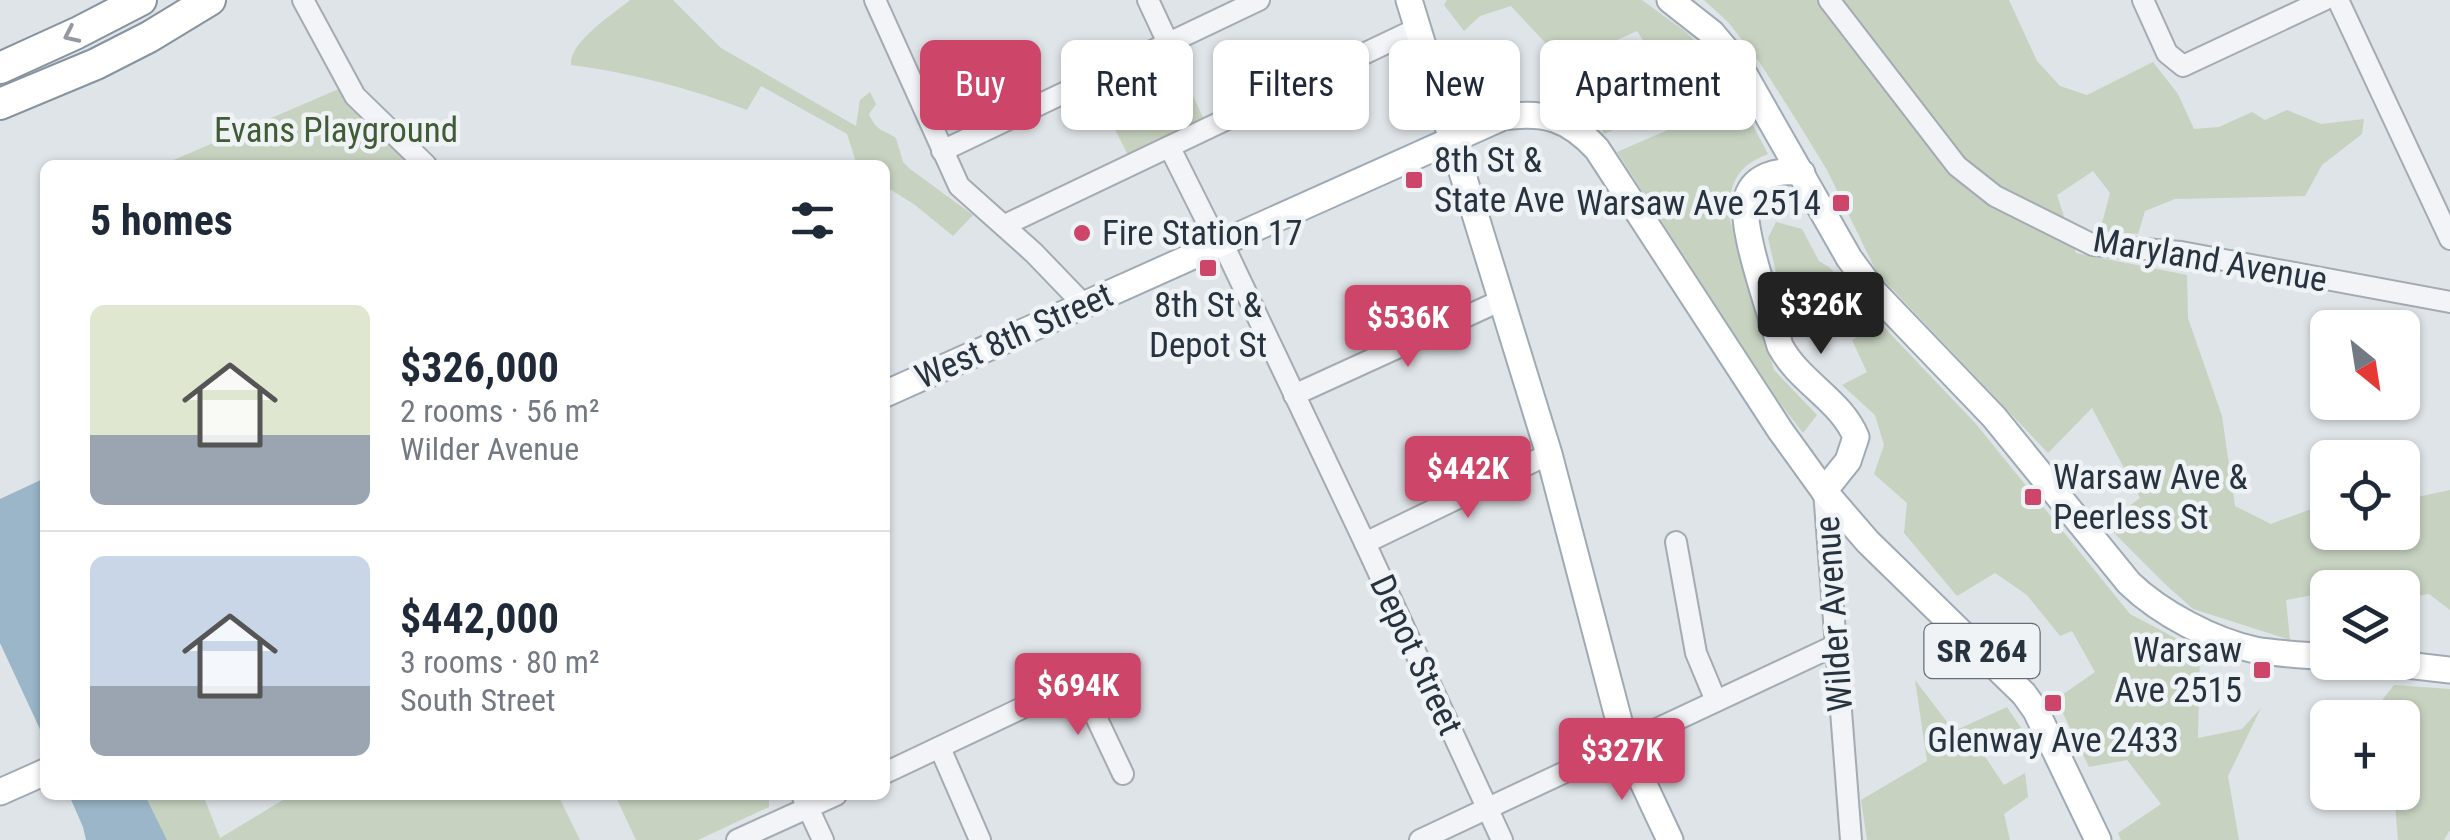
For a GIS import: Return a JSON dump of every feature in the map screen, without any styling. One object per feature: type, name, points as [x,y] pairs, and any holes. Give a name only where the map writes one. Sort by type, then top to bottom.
[{"type":"highway","points":[[0,68],[141,0]]},
{"type":"highway","points":[[0,104],[96,64],[203,4]]},
{"type":"main road","points":[[1409,0],[1550,454],[1625,744],[1670,840]]},
{"type":"main road","points":[[1670,0],[1712,33],[1739,66],[1849,258],[1874,292],[1994,417],[2129,583],[2170,614],[2227,642],[2256,650],[2310,655]]},
{"type":"main road","name":"West 8th Street","points":[[890,392],[1503,116],[1528,113],[1560,119],[1597,149],[1780,430],[1824,490]]},
{"type":"main road","name":"Wilder Avenue","points":[[1802,174],[1766,175],[1750,190],[1746,214],[1780,346],[1799,373],[1846,418],[1856,437],[1848,461],[1824,490]]},
{"type":"main road","name":"SR 264","points":[[1824,490],[1868,542],[2024,694],[2098,840]]},
{"type":"main road","points":[[2420,667],[2450,670]]},
{"type":"main road","points":[[0,792],[40,774]]},
{"type":"street","points":[[303,0],[354,96],[421,160]]},
{"type":"street","points":[[874,0],[959,186],[1005,225],[1076,308]]},
{"type":"street","points":[[1148,0],[1166,40]]},
{"type":"street","points":[[1176,40],[1260,0]]},
{"type":"street","name":"Maryland Avenue","points":[[1829,0],[1957,166],[1994,196],[2093,244],[2181,252],[2450,302]]},
{"type":"street","points":[[2143,0],[2168,53],[2183,66],[2324,0]]},
{"type":"street","points":[[2338,0],[2450,239]]},
{"type":"street","points":[[1005,225],[1418,28]]},
{"type":"street","points":[[942,151],[1061,95]]},
{"type":"street","name":"Depot Street","points":[[1170,148],[1209,226],[1222,242],[1502,840]]},
{"type":"street","points":[[1294,395],[1502,300]]},
{"type":"street","points":[[1365,543],[1550,454]]},
{"type":"street","name":"Wilder Avenue","points":[[1824,490],[1851,840]]},
{"type":"street","points":[[1676,542],[1696,653],[1716,701]]},
{"type":"street","points":[[1420,840],[1836,645]]},
{"type":"street","points":[[890,771],[1079,681],[1123,774]]},
{"type":"street","points":[[940,748],[980,840]]},
{"type":"street","points":[[736,840],[805,801],[823,840]]},
{"type":"green space","points":[[630,0],[673,0],[721,48],[856,126],[860,100],[870,92],[876,104],[869,114],[877,127],[896,138],[903,162],[973,215],[953,236],[890,189],[890,160],[855,160],[847,134],[761,86],[747,110],[660,82],[571,65],[577,47]]},
{"type":"green space","points":[[1447,0],[1642,0],[1694,40],[1643,40],[1637,31],[1617,40],[1543,40],[1511,6],[1480,16],[1464,31],[1444,5]]},
{"type":"green space","points":[[1704,0],[2009,0],[2037,61],[2060,86],[2087,95],[2153,62],[2178,94],[2194,129],[2219,127],[2252,112],[2265,120],[2287,110],[2321,124],[2364,119],[2362,134],[2322,165],[2305,196],[2175,199],[2145,211],[2138,234],[2100,231],[2110,193],[2093,171],[2057,195],[2076,253],[2187,275],[2188,318],[2222,416],[2235,506],[2271,524],[2310,509],[2310,550],[2420,550],[2420,496],[2450,490],[2450,610],[2429,594],[2420,595],[2420,570],[2310,570],[2310,596],[2286,600],[2290,640],[2193,609],[2105,524],[2140,498],[2092,408],[2048,453],[1877,273],[1827,170],[1756,58],[1756,40],[1742,40]]},
{"type":"green space","name":"Evans Playground","points":[[348,85],[420,160],[174,160]]},
{"type":"green space","points":[[1193,96],[1209,130],[1133,165],[1115,130],[1193,130]]},
{"type":"green space","points":[[1668,130],[1755,130],[1768,154],[1737,176],[1728,213],[1774,370],[1817,415],[1803,433],[1772,393],[1617,152]]},
{"type":"green space","points":[[1776,222],[1802,229],[1819,261],[1852,292],[1823,305],[1808,277],[1780,289],[1768,238]]},
{"type":"green space","points":[[1881,324],[1976,424],[2130,614],[2200,651],[2198,738],[2242,729],[2261,708],[2228,776],[2239,840],[2121,840],[2118,833],[2161,804],[2127,760],[2089,767],[2056,699],[2095,672],[2072,631],[2060,636],[2027,595],[1995,573],[1957,596],[1904,533],[1907,503],[1874,474],[1884,445],[1875,415],[1842,385],[1867,372],[1852,340]]},
{"type":"green space","points":[[1915,680],[1954,731],[2007,707],[2021,728],[1980,749],[2004,785],[2025,773],[2028,797],[2004,814],[2010,840],[1867,840],[1861,800],[1927,761]]},
{"type":"green space","points":[[2394,685],[2450,689],[2450,830],[2444,840],[2398,840],[2395,810],[2420,810],[2420,700],[2382,700]]},
{"type":"green space","points":[[147,800],[205,800],[220,838],[283,800],[560,800],[580,840],[167,840]]},
{"type":"green space","points":[[617,800],[769,800],[769,807],[698,840],[636,840]]},
{"type":"water","points":[[40,480],[40,729],[0,643],[0,499]]},
{"type":"water","points":[[71,800],[147,800],[167,840],[86,840]]},
{"type":"place","name":"8th St & State Ave","points":[[1414,180]]},
{"type":"place","name":"Warsaw Ave 2514","points":[[1841,203]]},
{"type":"place","name":"Fire Station 17","points":[[1082,233]]},
{"type":"place","name":"8th St & Depot St","points":[[1208,268]]},
{"type":"place","name":"Warsaw Ave & Peerless St","points":[[2033,497]]},
{"type":"place","name":"Warsaw Ave 2515","points":[[2262,670]]},
{"type":"place","name":"Glenway Ave 2433","points":[[2053,703]]}]
